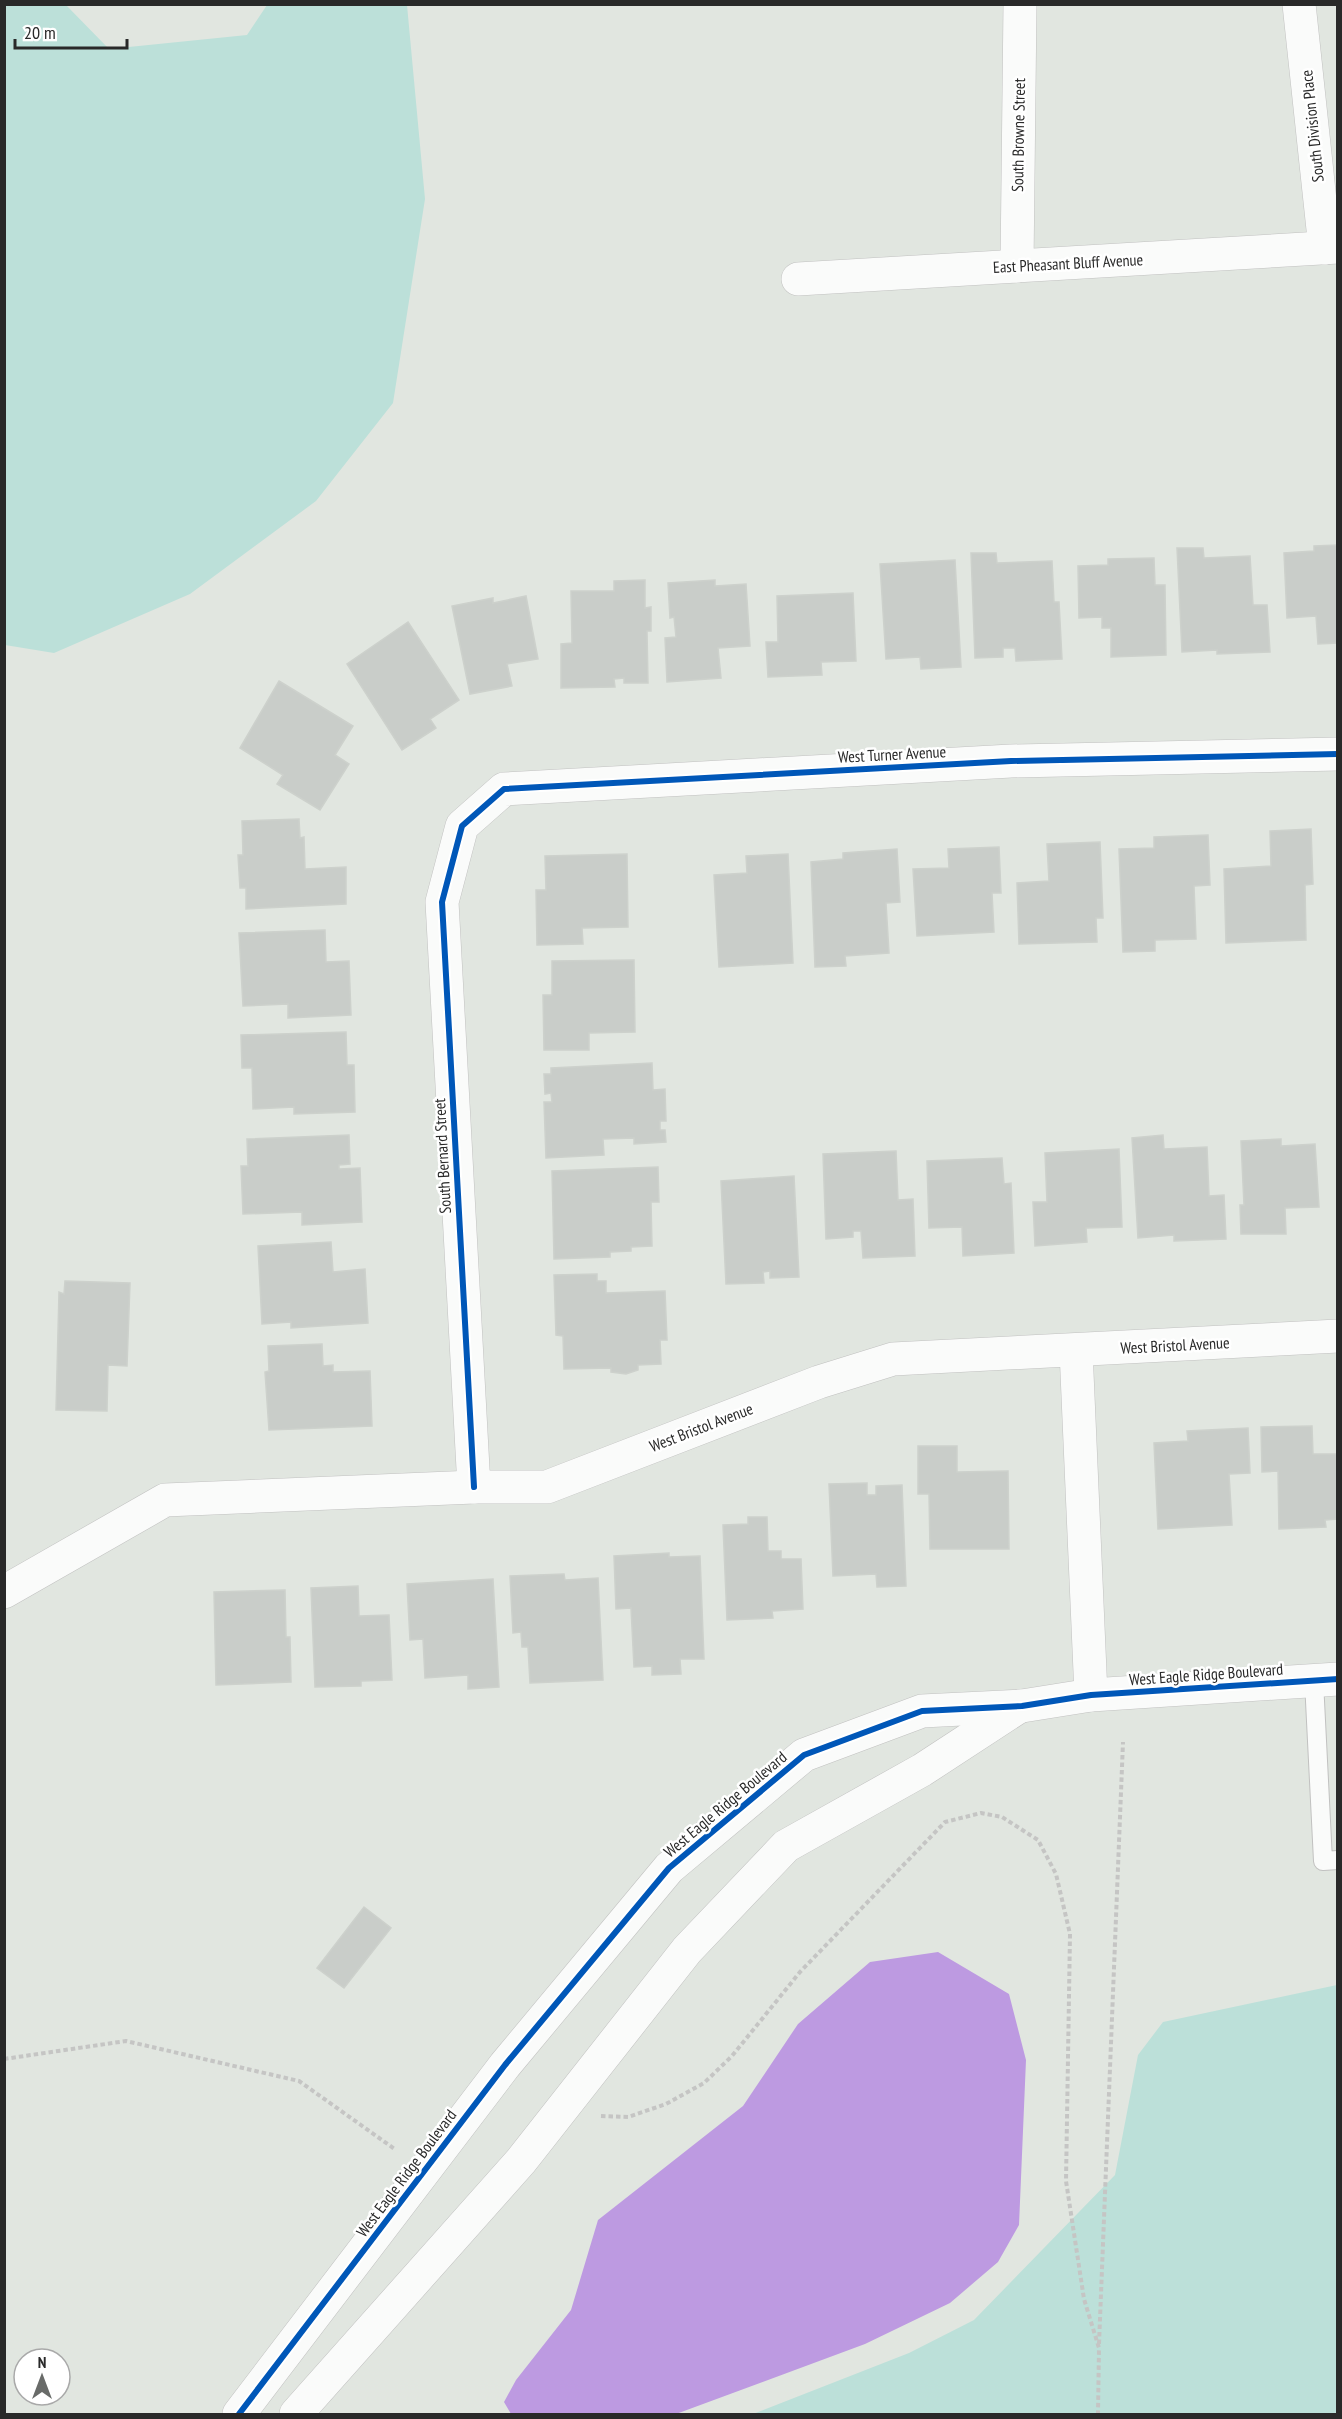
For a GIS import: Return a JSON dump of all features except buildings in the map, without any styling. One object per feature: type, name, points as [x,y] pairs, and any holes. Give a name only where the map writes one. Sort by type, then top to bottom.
[{"type":"street","name":"South Browne Street","points":[[1017,266],[1020,4]]},
{"type":"street","name":"South Division Place","points":[[1299,4],[1331,248]]},
{"type":"street","name":"East Pheasant Bluff Avenue","points":[[798,279],[1331,248]]},
{"type":"street","name":"West Turner Avenue","points":[[462,826],[504,789],[1011,761],[1338,754]]},
{"type":"street","name":"South Bernard Street","points":[[462,826],[442,902],[474,1486]]},
{"type":"street","name":"West Bristol Avenue","points":[[4,1592],[165,1500],[474,1486],[547,1486],[819,1382],[892,1359],[1338,1336]]},
{"type":"street","points":[[1076,1350],[1091,1695]]},
{"type":"street","name":"West Eagle Ridge Boulevard","points":[[239,2415],[505,2065],[669,1868],[804,1755],[922,1711],[1022,1706],[1091,1695],[1326,1680]]},
{"type":"street","name":"West Eagle Ridge Boulevard","points":[[296,2415],[522,2161],[687,1950],[786,1846],[922,1770],[1022,1706]]},
{"type":"lane","points":[[1326,1680],[1323,1861],[1338,1860]]},
{"type":"path","points":[[1098,2415],[1123,1742]]},
{"type":"path","points":[[599,2116],[628,2117],[666,2104],[704,2083],[732,2056],[800,1972],[945,1822],[981,1813],[1002,1817],[1038,1840],[1056,1874],[1070,1934],[1066,2181],[1084,2299],[1099,2348]]},
{"type":"path","points":[[4,2059],[126,2042],[299,2081],[426,2170]]},
{"type":"shaded area","points":[[4,5],[66,5],[109,49],[247,35],[267,5],[407,5],[425,199],[393,403],[316,501],[190,594],[54,653],[5,645]]},
{"type":"shaded area","points":[[938,1952],[1009,1994],[1026,2060],[1019,2225],[998,2262],[950,2303],[865,2344],[676,2414],[511,2414],[504,2402],[516,2380],[571,2310],[598,2220],[743,2106],[798,2024],[870,1962]]},
{"type":"shaded area","points":[[1337,1985],[1337,2414],[753,2414],[909,2353],[974,2320],[1115,2175],[1138,2055],[1163,2022]]},
{"type":"cycle path","points":[[474,1487],[442,902],[462,826],[504,789],[1011,761],[1338,754]]},
{"type":"cycle path","points":[[239,2414],[505,2065],[669,1868],[804,1755],[922,1711],[1022,1706],[1091,1695],[1338,1679]]}]
